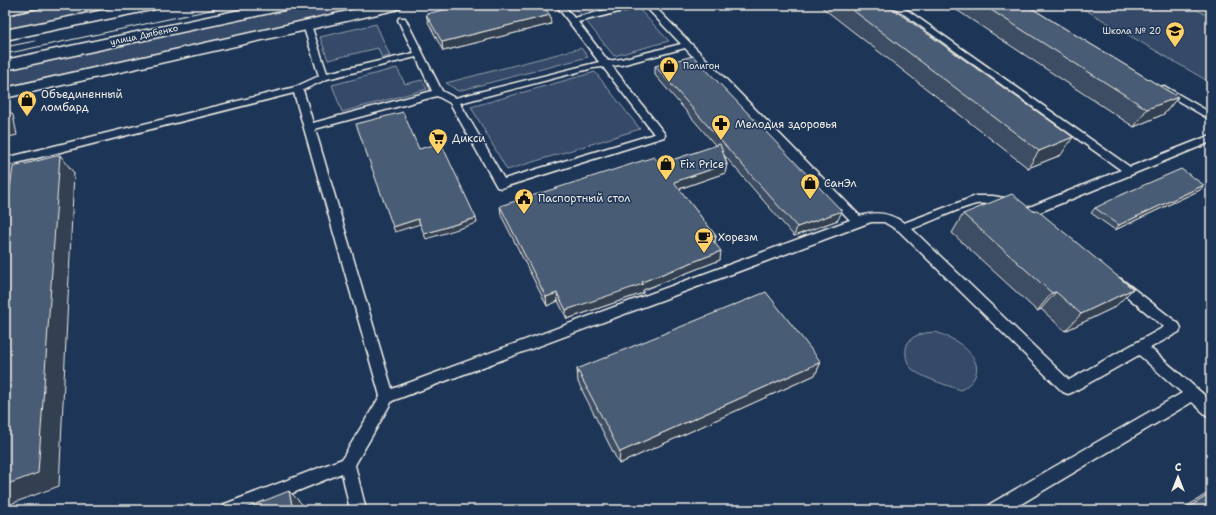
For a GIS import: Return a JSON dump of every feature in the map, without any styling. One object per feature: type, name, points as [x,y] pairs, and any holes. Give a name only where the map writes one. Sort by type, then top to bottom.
[{"type":"main road","points":[[5,10],[32,5]]},
{"type":"main road","points":[[5,35],[151,5]]},
{"type":"main road","name":"улица Дыбенко","points":[[5,65],[284,5]]},
{"type":"main road","points":[[5,93],[395,5]]},
{"type":"lane","points":[[402,20],[438,93],[454,101],[501,184],[660,134],[560,5]]},
{"type":"lane","points":[[573,21],[636,5]]},
{"type":"lane","points":[[650,7],[664,5]]},
{"type":"lane","points":[[895,5],[1129,171]]},
{"type":"lane","points":[[650,7],[858,220]]},
{"type":"lane","points":[[307,25],[324,77]]},
{"type":"lane","points":[[454,101],[593,65],[621,62],[687,45]]},
{"type":"lane","points":[[5,162],[298,89],[324,77],[420,54]]},
{"type":"lane","points":[[1158,85],[1211,117]]},
{"type":"lane","points":[[298,89],[387,397]]},
{"type":"lane","points":[[309,127],[438,93]]},
{"type":"lane","points":[[1031,211],[1211,138]]},
{"type":"lane","points":[[903,228],[976,200],[1011,202],[1031,211],[1040,219]]},
{"type":"lane","points":[[231,510],[347,464],[387,397],[868,217],[880,217],[892,220],[903,228],[1068,388],[1174,328],[1109,275]]},
{"type":"lane","points":[[1139,347],[1211,410]]},
{"type":"lane","points":[[996,510],[1193,394]]},
{"type":"lane","points":[[347,464],[358,510]]},
{"type":"shaded area","points":[[58,5],[129,5],[5,30],[5,16]]},
{"type":"shaded area","points":[[306,5],[373,5],[5,87],[5,70]]},
{"type":"shaded area","points":[[573,5],[609,5],[612,8],[582,16]]},
{"type":"shaded area","name":"Школа № 20","points":[[1077,5],[1188,5],[1211,17],[1211,83]]},
{"type":"shaded area","points":[[638,8],[669,41],[614,56],[586,21]]},
{"type":"shaded area","points":[[376,24],[390,56],[382,58],[378,48],[328,60],[320,37]]},
{"type":"shaded area","points":[[581,48],[588,57],[458,91],[446,83]]},
{"type":"shaded area","points":[[397,68],[405,84],[422,80],[427,89],[342,112],[332,85]]},
{"type":"shaded area","points":[[595,72],[640,129],[507,170],[471,107]]},
{"type":"shaded area","points":[[935,332],[955,341],[972,355],[976,364],[976,373],[972,381],[961,390],[921,375],[911,368],[908,363],[906,349],[910,340],[923,333]]},
{"type":"building","points":[[463,5],[542,5],[550,15],[442,42],[426,14]]},
{"type":"building","points":[[846,5],[887,5],[1073,137],[1039,151]]},
{"type":"building","points":[[983,5],[1026,5],[1178,97],[1147,109]]},
{"type":"building","points":[[693,56],[842,211],[797,227],[655,66]]},
{"type":"building","points":[[403,112],[419,149],[441,143],[476,218],[424,234],[418,219],[393,227],[356,124]]},
{"type":"building","points":[[720,144],[727,164],[674,182],[716,236],[711,238],[721,251],[642,282],[643,284],[566,310],[557,293],[546,297],[500,206],[654,157],[660,164]]},
{"type":"building","points":[[60,155],[38,473],[5,485],[5,225],[13,167]]},
{"type":"building","points":[[1181,169],[1204,185],[1119,225],[1095,208],[1121,195]]},
{"type":"building","points":[[1012,194],[1033,211],[1037,210],[1133,289],[1081,314],[1056,292],[1052,293],[963,214]]},
{"type":"building","points":[[766,292],[821,362],[620,452],[577,369]]},
{"type":"building","points":[[289,491],[293,510],[241,510]]},
{"type":"building","points":[[1211,493],[1211,510],[1185,510]]},
{"type":"tram line","points":[[5,54],[234,5]]},
{"type":"tram line","points":[[5,47],[35,41]]},
{"type":"place","name":"Школа № 20","points":[[1175,48]]},
{"type":"place","name":"Полигон","points":[[669,83]]},
{"type":"place","name":"Объединенный ломбард","points":[[27,117]]},
{"type":"place","name":"Мелодия здоровья","points":[[721,141]]},
{"type":"place","name":"Дикси","points":[[438,155]]},
{"type":"place","name":"Fix Price","points":[[666,181]]},
{"type":"place","name":"СанЭл","points":[[810,200]]},
{"type":"place","name":"Паспортный стол","points":[[524,215]]},
{"type":"place","name":"Хорезм","points":[[704,254]]}]
